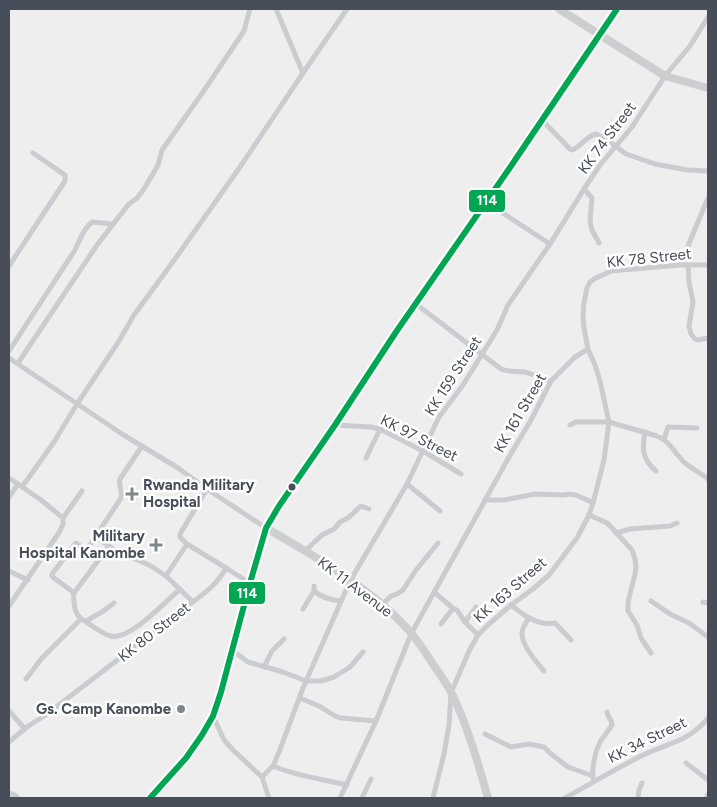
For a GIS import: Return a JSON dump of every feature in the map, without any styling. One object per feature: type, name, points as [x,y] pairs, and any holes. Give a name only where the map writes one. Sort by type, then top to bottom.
[{"type":"main road","points":[[559,9],[665,76],[708,88]]},
{"type":"main road","points":[[155,797],[186,758],[213,716],[266,528],[294,483],[617,9]]},
{"type":"main road","name":"KK 11 Avenue","points":[[266,528],[305,551],[382,604],[412,634],[451,693],[475,752],[488,798]]},
{"type":"street","points":[[18,363],[97,245],[128,205],[144,189],[158,166],[162,150],[244,31],[250,9]]},
{"type":"street","points":[[276,9],[303,73]]},
{"type":"street","points":[[9,497],[20,486],[54,442],[134,315],[240,167],[347,9]]},
{"type":"street","name":"KK 74 Street","points":[[599,243],[590,222],[592,198],[584,189],[600,164],[632,128],[665,76],[690,46],[708,17]]},
{"type":"street","points":[[542,120],[572,150],[578,148],[593,134],[598,135],[626,154],[654,164],[708,171]]},
{"type":"street","points":[[9,266],[65,181],[65,175],[34,153]]},
{"type":"street","name":"KK 159 Street","points":[[273,766],[306,681],[350,581],[407,484],[439,417],[463,385],[497,330],[508,305],[550,244],[584,189]]},
{"type":"street","points":[[680,265],[708,198]]},
{"type":"street","points":[[486,202],[550,244]]},
{"type":"street","points":[[9,351],[75,250],[87,226],[92,222],[113,224]]},
{"type":"street","name":"KK 78 Street","points":[[609,422],[600,381],[588,349],[584,328],[585,295],[590,282],[598,276],[611,271],[680,265],[708,266]]},
{"type":"street","points":[[688,265],[693,302],[689,320],[691,334],[695,339],[708,338]]},
{"type":"street","points":[[416,304],[503,370],[537,375],[551,382]]},
{"type":"street","name":"KK 161 Street","points":[[340,798],[376,721],[412,634],[434,592],[551,382],[575,358],[588,349]]},
{"type":"street","points":[[9,358],[266,528]]},
{"type":"street","points":[[570,425],[576,422],[609,422],[657,436],[671,445],[685,463],[708,479]]},
{"type":"street","name":"KK 163 Street","points":[[433,798],[444,754],[451,693],[469,651],[478,635],[511,605],[549,575],[576,538],[589,515],[593,503],[604,460],[609,422]]},
{"type":"street","name":"KK 97 Street","points":[[335,425],[380,429],[423,451],[461,474]]},
{"type":"street","points":[[664,439],[668,427],[697,428]]},
{"type":"street","points":[[366,458],[380,429]]},
{"type":"street","points":[[645,432],[642,446],[650,467],[656,471]]},
{"type":"street","points":[[85,548],[88,548],[121,498],[120,479],[142,446]]},
{"type":"street","points":[[9,478],[63,518]]},
{"type":"street","points":[[407,484],[440,511]]},
{"type":"street","points":[[207,489],[180,537],[186,544],[250,583]]},
{"type":"street","points":[[9,606],[60,531],[63,518],[82,491]]},
{"type":"street","points":[[485,500],[504,500],[535,494],[568,494],[593,503]]},
{"type":"street","points":[[305,551],[322,535],[334,529],[361,506],[368,509]]},
{"type":"street","points":[[589,515],[607,523],[632,550],[635,559],[635,574],[628,602],[628,611],[637,625],[641,638],[651,653]]},
{"type":"street","points":[[616,533],[630,529],[670,526],[677,523]]},
{"type":"street","points":[[95,537],[126,557],[151,566],[166,576],[193,602]]},
{"type":"street","points":[[382,604],[391,596],[403,590],[416,570],[438,543]]},
{"type":"street","points":[[74,593],[52,576],[75,544],[85,548],[99,560]]},
{"type":"street","points":[[166,576],[186,544]]},
{"type":"street","points":[[109,546],[74,593],[74,607],[77,614],[84,620],[111,636],[120,636],[137,627],[180,589]]},
{"type":"street","name":"KK 80 Street","points":[[9,742],[193,602],[220,578],[226,568]]},
{"type":"street","points":[[9,571],[28,580]]},
{"type":"street","points":[[303,609],[314,588],[325,598],[341,601]]},
{"type":"street","points":[[434,592],[457,610],[465,622],[478,635]]},
{"type":"street","points":[[651,601],[670,614],[689,623],[708,637]]},
{"type":"street","points":[[26,679],[42,658],[84,620],[102,612],[114,603]]},
{"type":"street","points":[[511,605],[528,618],[546,624],[556,623],[571,640]]},
{"type":"street","points":[[465,622],[476,607]]},
{"type":"street","points":[[441,624],[454,609]]},
{"type":"street","points":[[528,618],[522,635],[533,658],[544,671]]},
{"type":"street","points":[[264,667],[272,651],[284,639]]},
{"type":"street","points":[[232,651],[248,662],[306,681],[321,681],[334,678],[350,667],[363,652]]},
{"type":"street","points":[[300,698],[341,718],[376,721]]},
{"type":"street","points":[[9,711],[25,729]]},
{"type":"street","points":[[566,798],[594,779],[594,764],[600,742],[612,725],[606,712]]},
{"type":"street","points":[[213,716],[224,740],[262,777],[269,798]]},
{"type":"street","name":"KK 34 Street","points":[[485,734],[512,746],[529,744],[540,746],[568,767],[594,779],[650,752],[690,736],[708,718]]},
{"type":"street","points":[[686,763],[708,780]]},
{"type":"street","points":[[262,777],[273,766],[294,774],[347,785]]},
{"type":"street","points":[[362,798],[371,779]]},
{"type":"street","points":[[638,798],[642,783]]},
{"type":"street","points":[[9,793],[18,798]]},
{"type":"street","points":[[706,798],[708,794]]},
{"type":"transit line","name":"114","points":[[150,798],[186,758],[213,716],[266,528],[279,506],[617,9]]},
{"type":"place","name":"Rwanda Military Hospital","points":[[132,494]]},
{"type":"place","name":"Military Hospital Kanombe","points":[[156,545]]},
{"type":"place","name":"Gs. Camp Kanombe","points":[[181,709]]}]
